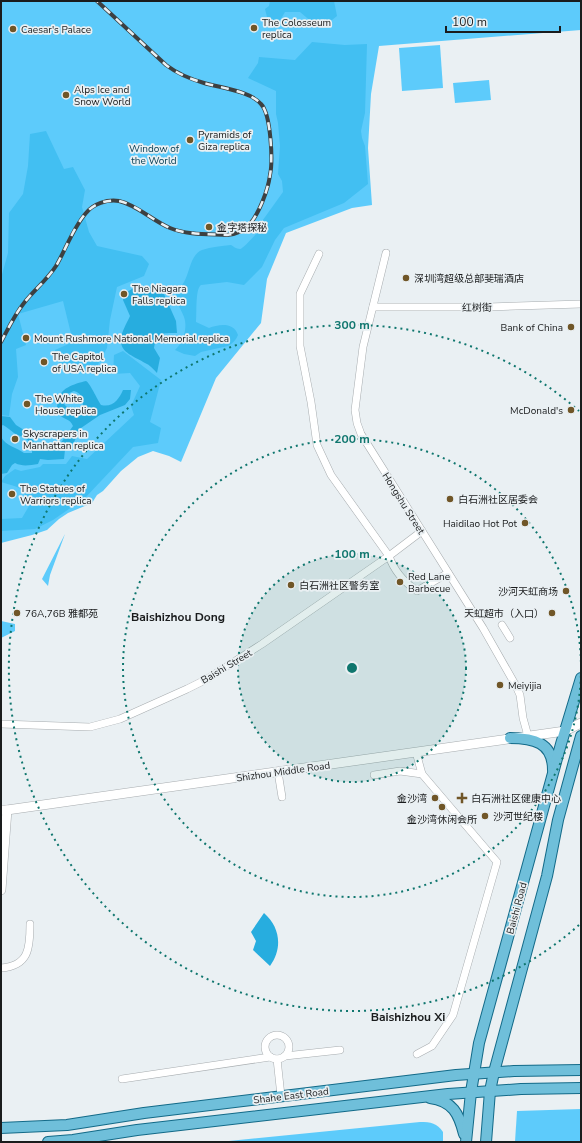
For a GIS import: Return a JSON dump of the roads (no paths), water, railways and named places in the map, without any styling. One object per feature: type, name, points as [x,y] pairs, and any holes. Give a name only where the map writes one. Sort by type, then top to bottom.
[{"type":"main road","name":"Baishi Road","points":[[466,1142],[471,1092],[480,1043],[565,731],[581,678]]},
{"type":"main road","points":[[486,1142],[490,1091],[494,1072],[547,876],[558,820],[581,737]]},
{"type":"main road","points":[[510,738],[524,738],[533,740],[546,747],[553,764],[552,778]]},
{"type":"main road","name":"Shahe East Road","points":[[1,1128],[67,1125],[144,1113],[494,1072],[581,1070]]},
{"type":"main road","name":"Shahe East Road","points":[[48,1142],[88,1138],[137,1130],[420,1097],[471,1092],[581,1088]]},
{"type":"main road","points":[[420,1097],[441,1100],[454,1108],[462,1124],[466,1142]]},
{"type":"street","points":[[319,254],[300,294],[300,346],[311,402],[317,445],[331,475],[389,556],[391,564],[399,576],[409,586],[417,591],[448,573]]},
{"type":"street","name":"Hongshu Street","points":[[386,254],[363,347],[355,410],[357,423],[361,434],[483,628],[520,695],[528,736]]},
{"type":"street","name":"红树街","points":[[373,307],[481,307],[581,304]]},
{"type":"street","name":"Baishi Street","points":[[1,724],[90,727],[120,718],[187,689],[207,679],[262,644],[422,532]]},
{"type":"street","points":[[502,625],[510,638]]},
{"type":"street","points":[[565,731],[581,723]]},
{"type":"street","points":[[565,731],[581,737]]},
{"type":"street","name":"Shizhou Middle Road","points":[[4,810],[565,731]]},
{"type":"street","points":[[416,752],[422,774],[497,862],[453,1015],[432,1046],[417,1054]]},
{"type":"street","points":[[278,772],[282,797]]},
{"type":"street","points":[[374,775],[400,772],[422,774]]},
{"type":"street","points":[[1,890],[4,810]]},
{"type":"street","points":[[1,968],[19,963],[27,955],[30,940],[30,924]]},
{"type":"street","points":[[281,1096],[273,1058],[265,1050],[264,1046],[268,1038],[275,1035],[282,1036],[288,1041],[288,1049],[285,1056]]},
{"type":"street","points":[[122,1079],[285,1056],[340,1050]]},
{"type":"railway","points":[[1,342],[21,307],[56,266],[73,232],[81,219],[92,207],[105,202],[119,201],[132,206],[170,228],[198,234],[227,235],[242,231],[253,220],[260,208],[269,181],[271,168],[269,127],[267,117],[261,104],[243,93],[211,85],[184,76],[175,71],[166,65],[97,1]]},
{"type":"place","name":"The Colosseum replica","points":[[254,28]]},
{"type":"place","name":"Caesar's Palace","points":[[13,29]]},
{"type":"place","name":"Alps Ice and Snow World","points":[[66,95]]},
{"type":"place","name":"Pyramids of Giza replica","points":[[190,140]]},
{"type":"place","name":"金字塔探秘","points":[[209,227]]},
{"type":"place","name":"深圳湾超级总部斐瑞酒店","points":[[406,278]]},
{"type":"place","name":"The Niagara Falls replica","points":[[124,294]]},
{"type":"place","name":"Bank of China","points":[[571,327]]},
{"type":"place","name":"Mount Rushmore National Memorial replica","points":[[26,338]]},
{"type":"place","name":"The Capitol of USA replica","points":[[44,362]]},
{"type":"place","name":"The White House replica","points":[[27,404]]},
{"type":"place","name":"McDonald's","points":[[571,410]]},
{"type":"place","name":"Skyscrapers in Manhattan replica","points":[[15,439]]},
{"type":"place","name":"The Statues of Warriors replica","points":[[12,494]]},
{"type":"place","name":"白石洲社区居委会","points":[[450,499]]},
{"type":"place","name":"Haidilao Hot Pot","points":[[525,523]]},
{"type":"place","name":"Red Lane Barbecue","points":[[400,582]]},
{"type":"place","name":"白石洲社区警务室","points":[[291,585]]},
{"type":"place","name":"沙河天虹商场","points":[[566,591]]},
{"type":"place","name":"76A,76B 雅都苑","points":[[17,613]]},
{"type":"place","name":"天虹超市（入口）","points":[[552,613]]},
{"type":"place","name":"Meiyijia","points":[[500,685]]},
{"type":"place","name":"金沙湾","points":[[435,798]]},
{"type":"place","name":"白石洲社区健康中心","points":[[462,798]]},
{"type":"place","name":"金沙湾休闲会所","points":[[442,807]]},
{"type":"place","name":"沙河世纪楼","points":[[485,816]]},
{"type":"district","name":"Baishizhou Dong","points":[[178,617]]},
{"type":"district","name":"Baishizhou Xi","points":[[408,1017]]},
{"type":"park label","name":"Window of the World","points":[[154,154]]}]
